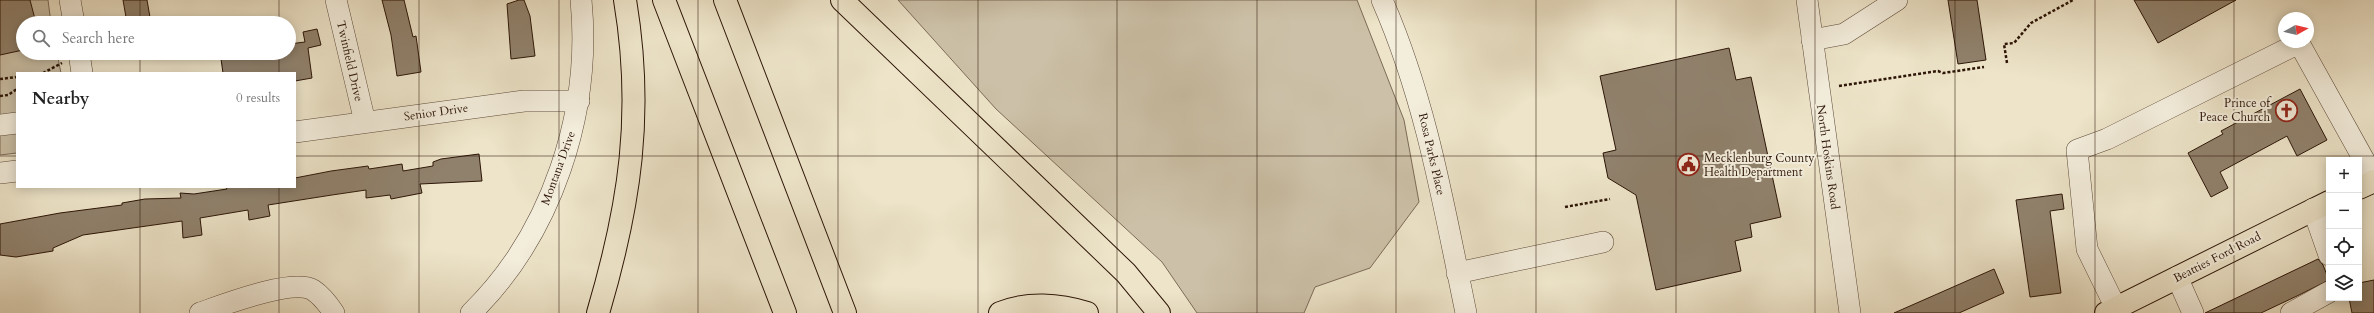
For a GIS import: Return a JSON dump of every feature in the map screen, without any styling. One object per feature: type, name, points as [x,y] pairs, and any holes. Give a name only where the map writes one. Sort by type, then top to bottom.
[{"type":"main road","points":[[598,313],[622,222],[632,155],[634,66],[626,0]]},
{"type":"main road","points":[[664,0],[785,313]]},
{"type":"main road","points":[[725,0],[845,313]]},
{"type":"main road","points":[[842,0],[1126,273],[1159,313]]},
{"type":"main road","points":[[2362,186],[2374,179]]},
{"type":"main road","name":"Beatties Ford Road","points":[[2111,310],[2321,205]]},
{"type":"main road","points":[[1000,313],[1020,307],[1037,306],[1071,308],[1087,313]]},
{"type":"street","points":[[70,0],[73,16]]},
{"type":"street","name":"Twinfield Drive","points":[[336,0],[365,122]]},
{"type":"street","name":"Montana Drive","points":[[471,313],[510,266],[542,211],[565,158],[579,101],[584,47],[581,0]]},
{"type":"street","name":"Rosa Parks Place","points":[[1382,0],[1401,42],[1416,90],[1437,171],[1466,313]]},
{"type":"street","name":"North Hoskins Road","points":[[1807,0],[1850,313]]},
{"type":"street","points":[[1812,40],[1844,34],[1897,0]]},
{"type":"street","points":[[2111,310],[2087,249],[2077,150],[2107,139],[2299,43],[2374,179]]},
{"type":"street","points":[[74,60],[81,72]]},
{"type":"street","name":"Senior Drive","points":[[296,132],[524,101],[579,101]]},
{"type":"street","points":[[0,125],[16,123]]},
{"type":"street","points":[[0,174],[16,171]]},
{"type":"street","points":[[2321,205],[2326,236]]},
{"type":"street","points":[[1458,273],[1603,242]]},
{"type":"street","points":[[2177,277],[2193,313]]},
{"type":"street","points":[[200,313],[287,286],[312,290],[325,300],[334,313]]},
{"type":"street","points":[[2291,313],[2326,294]]},
{"type":"path","points":[[2007,64],[2004,44],[2014,43],[2031,23],[2073,0]]},
{"type":"path","points":[[45,72],[67,60]]},
{"type":"path","points":[[1839,86],[1938,71],[1943,73],[1984,67]]},
{"type":"path","points":[[0,79],[16,77]]},
{"type":"path","points":[[0,96],[8,95],[16,90]]},
{"type":"path","points":[[1565,207],[1610,199]]},
{"type":"shaded area","points":[[0,0],[48,0],[50,16],[16,16],[16,60],[58,60],[61,72],[16,72],[16,153],[0,155]]},
{"type":"shaded area","points":[[898,0],[1357,0],[1404,120],[1419,202],[1370,268],[1315,287],[1304,313],[1197,313],[1162,262],[996,109]]},
{"type":"building","points":[[0,0],[30,0],[34,16],[16,16],[16,52],[0,55]]},
{"type":"building","points":[[123,0],[147,0],[150,16],[126,16]]},
{"type":"building","points":[[382,0],[404,0],[413,37],[416,36],[421,72],[397,76],[391,35]]},
{"type":"building","points":[[524,0],[530,16],[535,56],[511,59],[507,4]]},
{"type":"building","points":[[1948,0],[1977,0],[1986,60],[1958,64]]},
{"type":"building","points":[[2134,0],[2236,0],[2158,43]]},
{"type":"building","points":[[317,29],[321,45],[308,48],[312,78],[296,81],[296,72],[223,72],[221,60],[296,60],[296,43],[305,42],[303,32]]},
{"type":"building","name":"Mecklenburg County Health Department","points":[[1729,48],[1736,80],[1751,77],[1781,217],[1750,224],[1752,237],[1735,241],[1741,271],[1656,290],[1636,195],[1608,178],[1603,153],[1616,150],[1600,76]]},
{"type":"building","name":"Prince of Peace Church","points":[[2300,89],[2327,140],[2297,156],[2287,136],[2220,172],[2228,188],[2211,197],[2188,153],[2223,134],[2221,131]]},
{"type":"building","points":[[479,154],[482,181],[420,184],[422,193],[391,199],[390,195],[366,198],[366,190],[268,205],[270,216],[249,220],[248,210],[200,218],[202,235],[183,238],[182,221],[83,235],[53,248],[53,251],[16,257],[0,255],[0,224],[60,213],[122,205],[122,203],[145,199],[181,198],[180,193],[194,194],[226,188],[296,188],[296,178],[368,166],[369,169],[402,164],[403,171],[433,166],[433,162],[441,159]]},
{"type":"building","points":[[2062,194],[2064,209],[2050,211],[2061,293],[2030,297],[2016,200]]},
{"type":"building","points":[[2318,259],[2323,265],[2326,272],[2326,282],[2261,313],[2205,313]]},
{"type":"building","points":[[1994,269],[2004,293],[1959,313],[1894,313]]},
{"type":"building","points":[[2374,280],[2374,313],[2352,313],[2350,301],[2362,301],[2362,282]]},
{"type":"place","name":"Prince of Peace Church","points":[[2286,110]]},
{"type":"place","name":"Mecklenburg County Health Department","points":[[1688,165]]}]
